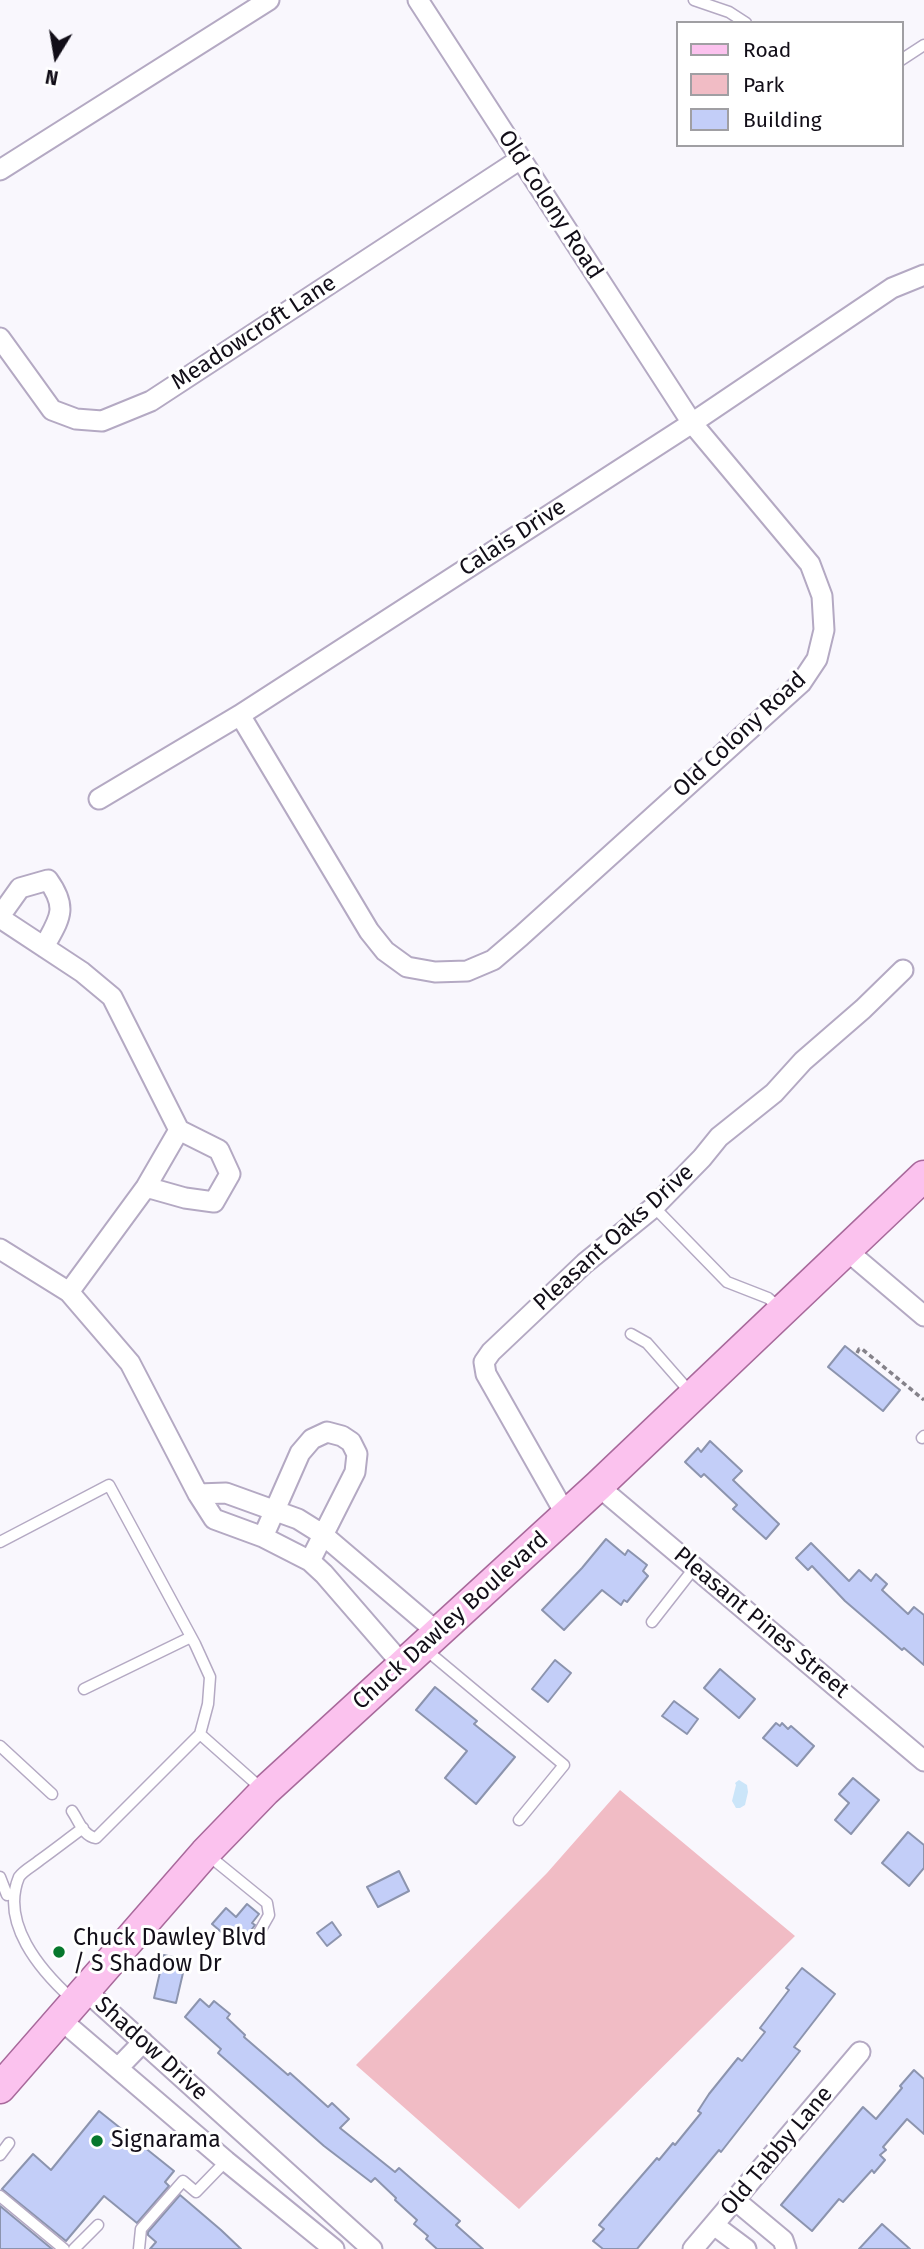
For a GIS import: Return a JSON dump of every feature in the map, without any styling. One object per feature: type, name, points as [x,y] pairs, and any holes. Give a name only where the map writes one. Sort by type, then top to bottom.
[{"type":"main road","name":"Chuck Dawley Boulevard","points":[[3,2078],[73,2004],[205,1853],[265,1791],[598,1486],[924,1176]]},
{"type":"street","points":[[0,170],[269,0]]},
{"type":"street","name":"Old Colony Road","points":[[240,715],[369,931],[385,951],[407,967],[435,972],[467,971],[493,960],[801,683],[817,659],[824,630],[822,596],[810,564],[692,422],[519,160],[418,0]]},
{"type":"street","name":"Meadowcroft Lane","points":[[0,338],[52,410],[76,419],[102,421],[151,401],[519,160]]},
{"type":"street","name":"Calais Drive","points":[[99,799],[240,715],[692,422],[892,288],[924,275]]},
{"type":"street","points":[[44,947],[60,918],[60,897],[48,880],[20,888],[0,917],[44,947],[82,972],[112,997],[179,1130],[219,1150],[230,1174],[214,1202],[185,1198],[146,1187]]},
{"type":"street","name":"Pleasant Oaks Drive","points":[[566,1515],[486,1374],[484,1362],[491,1352],[585,1263],[654,1207],[702,1158],[719,1136],[775,1093],[803,1061],[903,970]]},
{"type":"street","points":[[69,1292],[146,1187],[179,1130]]},
{"type":"street","points":[[0,1249],[69,1292],[130,1363],[198,1494],[214,1519],[263,1537],[310,1561],[420,1648]]},
{"type":"street","points":[[845,1249],[924,1316]]},
{"type":"street","points":[[263,1537],[300,1453],[312,1438],[327,1432],[342,1436],[351,1442],[357,1454],[355,1472],[310,1561]]},
{"type":"street","name":"Pleasant Pines Street","points":[[598,1486],[924,1761]]},
{"type":"street","points":[[198,1494],[226,1493],[298,1519],[322,1534],[420,1648]]},
{"type":"street","name":"Shadow Drive","points":[[73,2004],[143,2042],[372,2249]]},
{"type":"street","name":"Shadow Drive","points":[[73,2004],[118,2068],[334,2249]]},
{"type":"street","points":[[118,2068],[143,2042]]},
{"type":"street","name":"Old Tabby Lane","points":[[694,2249],[860,2052]]},
{"type":"street","points":[[735,2200],[783,2240],[786,2249]]},
{"type":"street","points":[[714,2225],[746,2249]]},
{"type":"lane","points":[[694,0],[729,12],[743,21]]},
{"type":"lane","points":[[903,59],[924,45]]},
{"type":"lane","points":[[654,1207],[727,1282],[768,1298],[782,1310]]},
{"type":"lane","points":[[631,1334],[647,1343],[693,1395]]},
{"type":"lane","points":[[0,1542],[109,1485],[191,1637],[209,1677],[208,1704],[200,1734],[96,1838],[91,1837],[72,1811]]},
{"type":"lane","points":[[652,1622],[696,1567]]},
{"type":"lane","points":[[84,1689],[191,1637]]},
{"type":"lane","points":[[420,1648],[564,1765],[519,1820]]},
{"type":"lane","points":[[200,1734],[265,1791]]},
{"type":"lane","points":[[0,1746],[52,1794]]},
{"type":"lane","points":[[73,2004],[21,1947],[8,1926],[4,1907],[7,1895],[19,1876],[83,1828]]},
{"type":"lane","points":[[205,1853],[267,1903],[269,1915],[256,1938]]},
{"type":"lane","points":[[0,1877],[7,1895]]},
{"type":"lane","points":[[0,2155],[9,2143]]},
{"type":"lane","points":[[139,2249],[141,2229],[183,2182],[197,2192],[226,2161]]},
{"type":"lane","points":[[0,2196],[64,2249]]},
{"type":"lane","points":[[74,2249],[98,2225]]},
{"type":"path","points":[[857,1353],[859,1349],[924,1401]]},
{"type":"green space","points":[[620,1790],[795,1936],[519,2209],[356,2065],[547,1873]]},
{"type":"water","points":[[739,1780],[747,1785],[748,1792],[745,1805],[736,1808],[732,1801],[735,1783]]},
{"type":"building","points":[[845,1346],[900,1390],[883,1411],[828,1367]]},
{"type":"building","points":[[710,1441],[742,1471],[733,1480],[779,1524],[766,1539],[733,1509],[737,1505],[704,1474],[701,1477],[685,1462],[698,1448],[701,1452]]},
{"type":"building","points":[[606,1539],[625,1555],[628,1550],[647,1565],[643,1571],[648,1576],[627,1602],[624,1600],[621,1605],[602,1590],[564,1630],[542,1610]]},
{"type":"building","points":[[811,1543],[849,1581],[859,1570],[871,1581],[876,1574],[887,1584],[882,1590],[908,1614],[914,1607],[924,1615],[924,1665],[904,1648],[902,1650],[845,1601],[812,1566],[808,1570],[796,1558]]},
{"type":"building","points":[[555,1660],[571,1673],[548,1702],[532,1689]]},
{"type":"building","points":[[720,1669],[755,1699],[739,1718],[704,1688]]},
{"type":"building","points":[[435,1687],[477,1721],[474,1724],[515,1757],[476,1804],[445,1778],[467,1751],[416,1710]]},
{"type":"building","points":[[674,1701],[698,1719],[687,1734],[662,1716]]},
{"type":"building","points":[[776,1723],[780,1726],[782,1723],[788,1729],[791,1726],[814,1746],[797,1766],[763,1738]]},
{"type":"building","points":[[853,1778],[879,1800],[851,1834],[835,1820],[849,1803],[839,1794]]},
{"type":"building","points":[[908,1832],[924,1845],[924,1868],[909,1886],[882,1863]]},
{"type":"building","points":[[399,1871],[409,1891],[378,1907],[367,1887]]},
{"type":"building","points":[[247,1904],[259,1914],[252,1923],[255,1925],[243,1941],[238,1937],[233,1942],[212,1924],[226,1908],[236,1917]]},
{"type":"building","points":[[332,1922],[341,1935],[327,1946],[317,1933]]},
{"type":"building","points":[[164,1955],[186,1960],[176,2003],[154,1998]]},
{"type":"building","points":[[802,1968],[835,1994],[794,2047],[800,2051],[721,2152],[719,2150],[637,2249],[603,2249],[593,2241],[604,2229],[599,2225],[657,2158],[659,2160],[673,2143],[675,2145],[701,2113],[698,2111],[709,2094],[738,2058],[742,2061],[765,2032],[760,2028]]},
{"type":"building","points":[[200,1999],[209,2007],[214,2001],[230,2014],[227,2018],[244,2037],[328,2107],[332,2103],[349,2119],[340,2128],[395,2172],[399,2168],[460,2221],[456,2225],[483,2249],[437,2249],[426,2239],[428,2236],[414,2224],[417,2220],[375,2178],[371,2182],[324,2146],[218,2053],[221,2049],[185,2017]]},
{"type":"building","points":[[914,2070],[924,2079],[924,2134],[907,2119],[883,2147],[886,2150],[880,2155],[885,2160],[874,2173],[872,2170],[843,2202],[839,2199],[812,2231],[781,2205],[863,2107],[876,2119]]},
{"type":"building","points":[[99,2111],[174,2171],[165,2182],[169,2186],[137,2223],[104,2196],[66,2241],[2,2189],[33,2154],[51,2170]]},
{"type":"building","points":[[180,2195],[241,2249],[150,2249],[156,2242],[148,2232]]},
{"type":"building","points":[[0,2206],[52,2249],[0,2249]]},
{"type":"building","points":[[882,2224],[910,2249],[859,2249]]},
{"type":"place","name":"Chuck Dawley Blvd / S Shadow Dr","points":[[59,1952]]},
{"type":"place","name":"Signarama","points":[[97,2141]]}]
